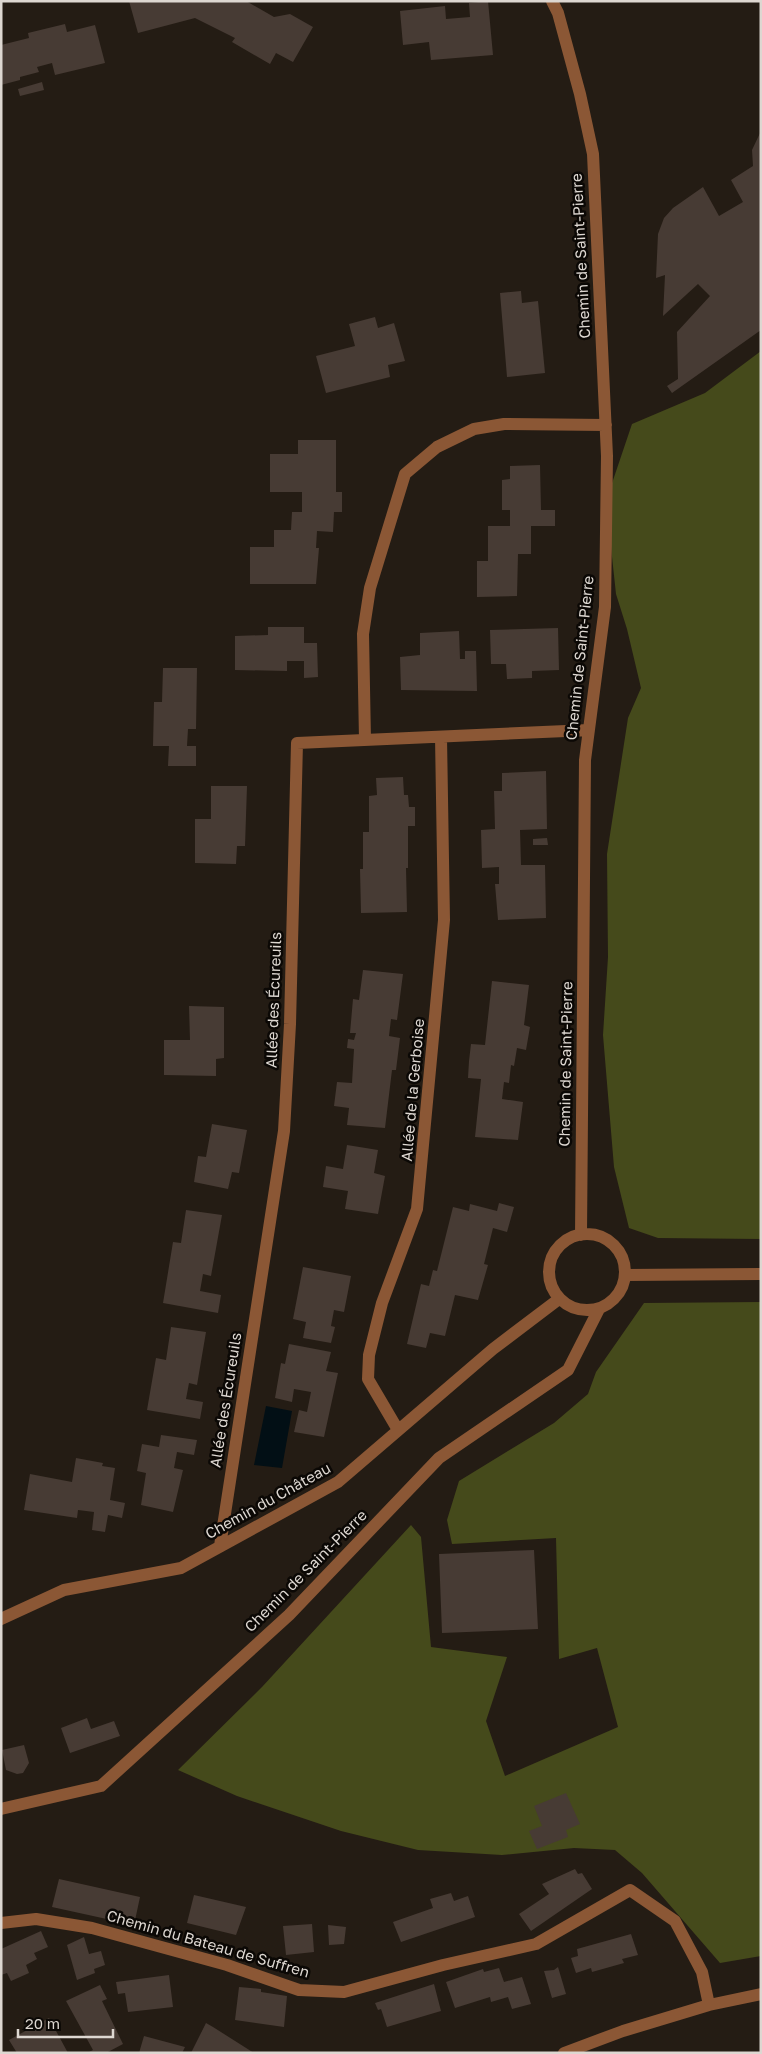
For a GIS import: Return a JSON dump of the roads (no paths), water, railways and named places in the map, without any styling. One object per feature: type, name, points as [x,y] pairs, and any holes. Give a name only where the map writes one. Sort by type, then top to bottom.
[{"type":"street","name":"Chemin de Saint-Pierre","points":[[552,1],[558,13],[580,94],[592,154],[607,456],[605,607],[585,760],[581,1234]]},
{"type":"street","points":[[365,740],[363,634],[370,588],[405,474],[437,448],[474,429],[504,424],[606,425]]},
{"type":"street","name":"Allée des Écureuils","points":[[220,1546],[284,1131],[290,1014],[297,743],[589,730]]},
{"type":"street","name":"Allée de la Gerboise","points":[[398,1430],[368,1380],[369,1355],[382,1303],[417,1209],[444,920],[441,736]]},
{"type":"street","points":[[581,1234],[598,1234],[618,1248],[625,1275],[617,1296],[599,1309],[574,1308],[559,1299],[548,1276],[556,1247],[574,1235],[581,1234]]},
{"type":"street","points":[[625,1275],[761,1274]]},
{"type":"street","name":"Chemin du Château","points":[[1,1619],[64,1590],[180,1568],[338,1482],[493,1349],[559,1299]]},
{"type":"street","name":"Chemin de Saint-Pierre","points":[[1,1809],[101,1786],[289,1615],[439,1458],[568,1370],[599,1309]]},
{"type":"street","name":"Chemin du Bateau de Suffren","points":[[1,1923],[36,1919],[92,1928],[227,1965],[299,1990],[344,1992],[442,1965],[536,1944],[630,1890],[675,1921],[702,1972],[709,2005]]},
{"type":"street","points":[[564,2053],[623,2031],[709,2005],[761,1994]]}]
